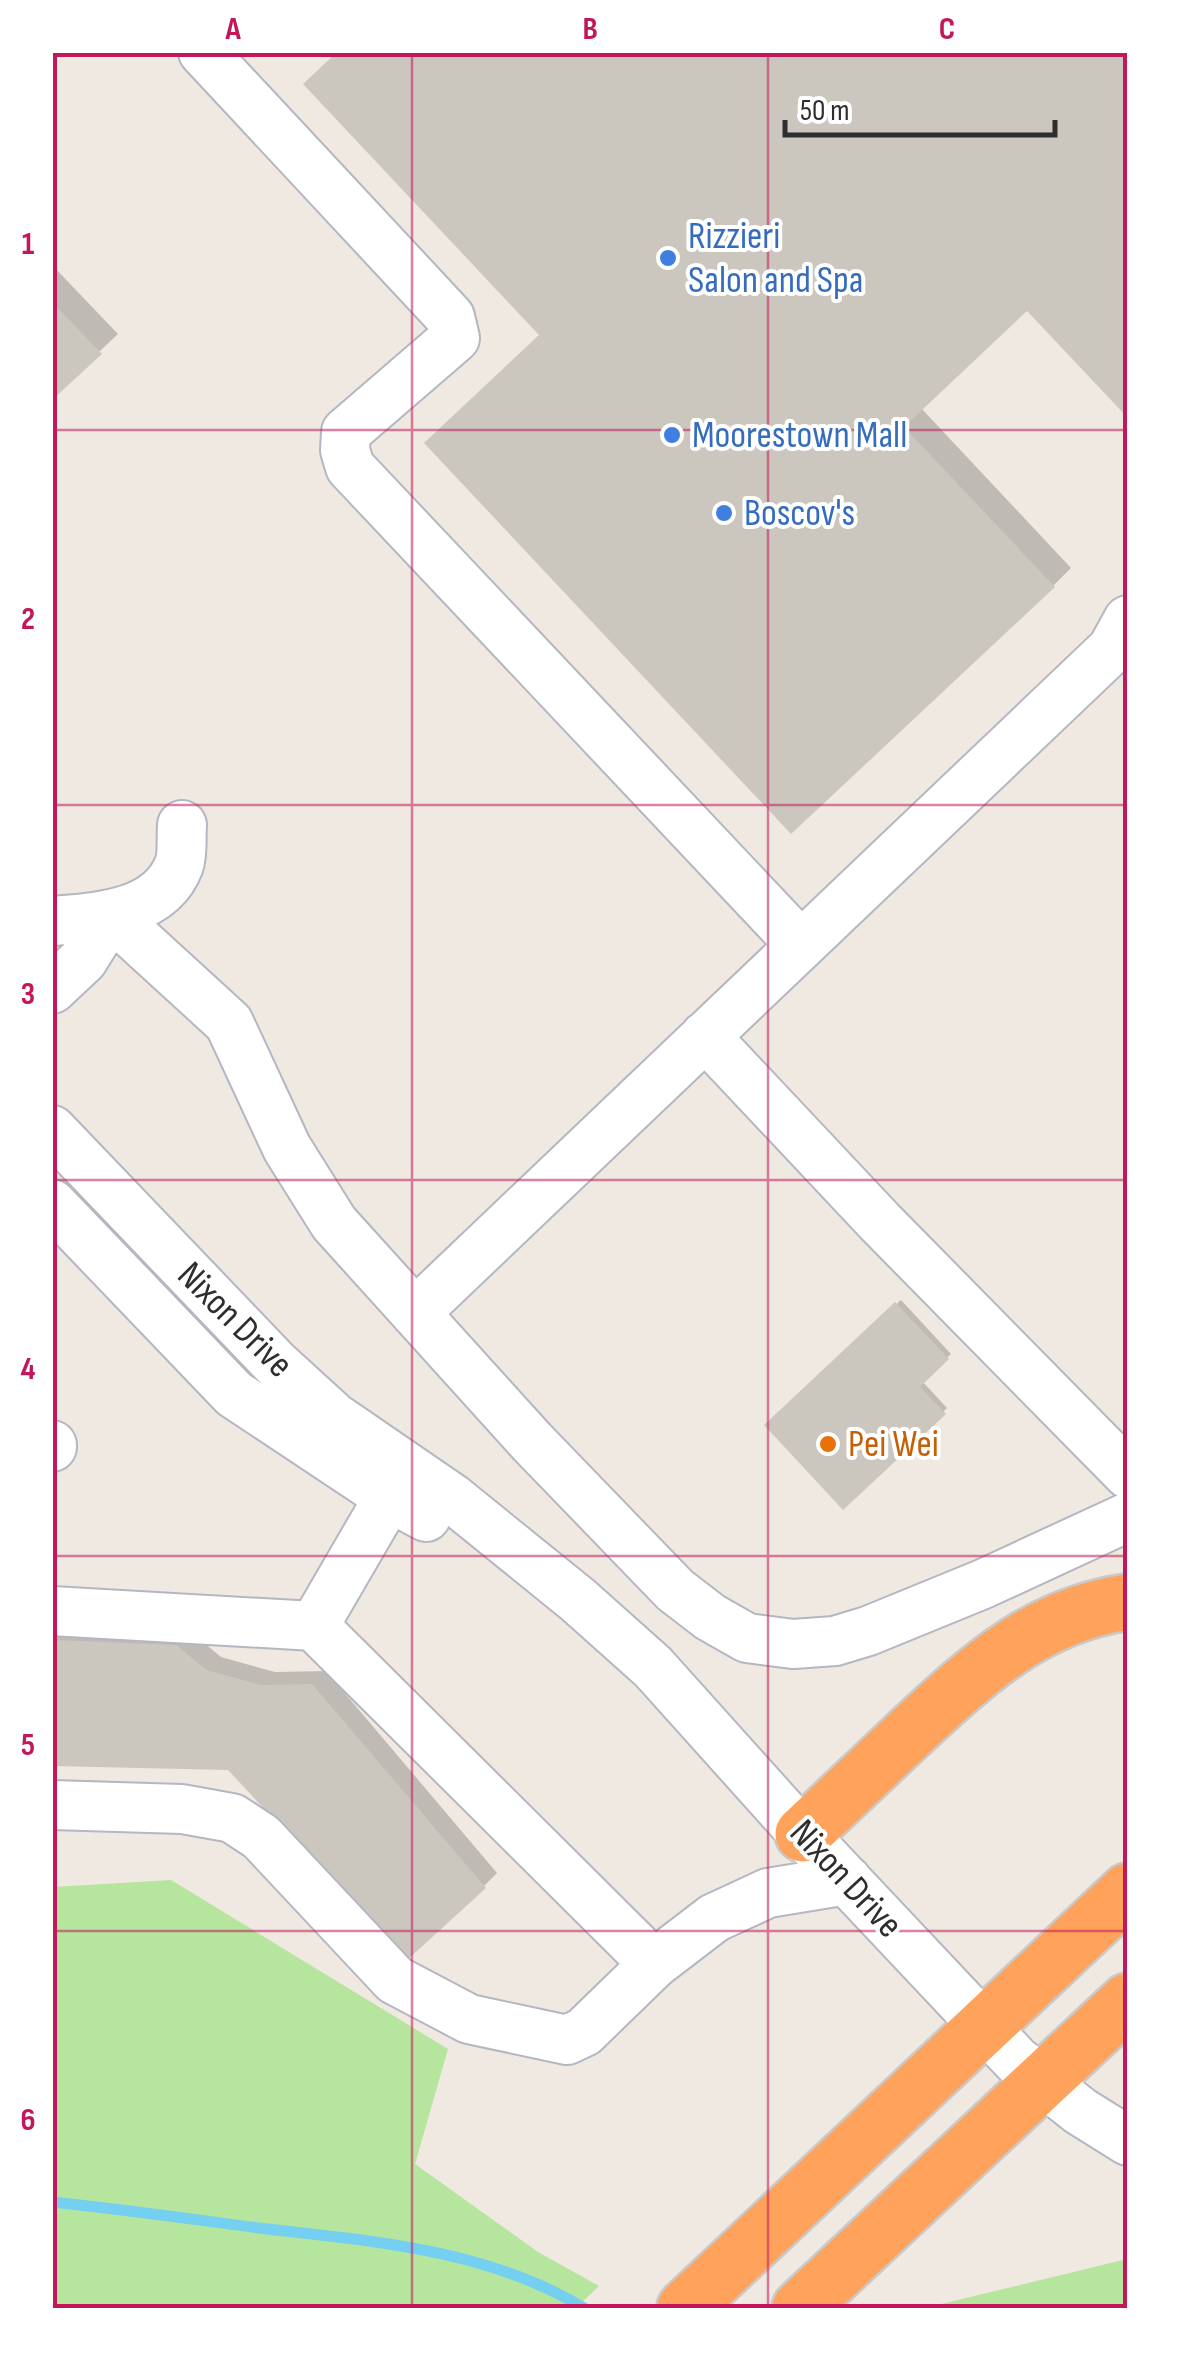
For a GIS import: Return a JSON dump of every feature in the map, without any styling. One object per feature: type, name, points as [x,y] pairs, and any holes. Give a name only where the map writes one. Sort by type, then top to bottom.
[{"type":"highway","points":[[803,1834],[999,1654],[1056,1623],[1128,1602]]},
{"type":"highway","points":[[685,2308],[1128,1891]]},
{"type":"highway","points":[[800,2308],[1128,2000]]},
{"type":"street","points":[[203,52],[450,317],[453,325],[455,338],[346,432],[345,450],[350,467],[801,945]]},
{"type":"street","points":[[415,1313],[1112,649],[1128,620]]},
{"type":"street","points":[[52,921],[111,915],[137,906],[164,889],[180,864],[182,825]]},
{"type":"street","points":[[52,989],[84,960],[111,915]]},
{"type":"street","points":[[111,915],[229,1023],[287,1148],[325,1208],[532,1442],[676,1590],[710,1617],[747,1638],[793,1644],[835,1641],[868,1631],[1128,1517]]},
{"type":"street","points":[[706,1036],[880,1222],[1128,1474]]},
{"type":"street","name":"Nixon Drive","points":[[52,1130],[265,1352],[334,1417],[452,1498],[578,1600],[652,1667],[1016,2060],[1080,2111],[1128,2142]]},
{"type":"street","name":"Nixon Drive","points":[[52,1204],[234,1394],[389,1497],[578,1600]]},
{"type":"street","points":[[52,1227],[114,1268]]},
{"type":"street","points":[[314,1626],[389,1497]]},
{"type":"street","points":[[52,1611],[314,1626],[654,1964]]},
{"type":"street","points":[[52,1805],[182,1809],[232,1818],[261,1837],[394,1980],[469,2019],[567,2040],[584,2032],[698,1927],[768,1893],[846,1880]]},
{"type":"green space","points":[[171,1880],[448,2049],[415,2164],[538,2252],[599,2286],[576,2308],[53,2308],[53,1887]]},
{"type":"green space","points":[[1127,2259],[1127,2308],[925,2308]]},
{"type":"building","name":"Moorestown Mall","points":[[337,52],[1128,52],[1128,418],[1027,311],[904,427],[1055,587],[791,834],[424,443],[539,335],[303,84]]},
{"type":"building","points":[[52,302],[102,354],[52,400]]},
{"type":"building","points":[[895,1302],[949,1359],[920,1387],[946,1414],[843,1510],[764,1425]]},
{"type":"building","points":[[52,1640],[176,1645],[207,1670],[260,1685],[312,1684],[486,1888],[406,1961],[228,1770],[52,1766]]},
{"type":"waterway","points":[[52,2202],[427,2251],[508,2272],[584,2308]]},
{"type":"place","name":"Rizzieri Salon and Spa","points":[[668,258]]},
{"type":"place","name":"Moorestown Mall","points":[[672,435]]},
{"type":"place","name":"Boscov's","points":[[724,513]]},
{"type":"place","name":"Pei Wei","points":[[828,1444]]}]
